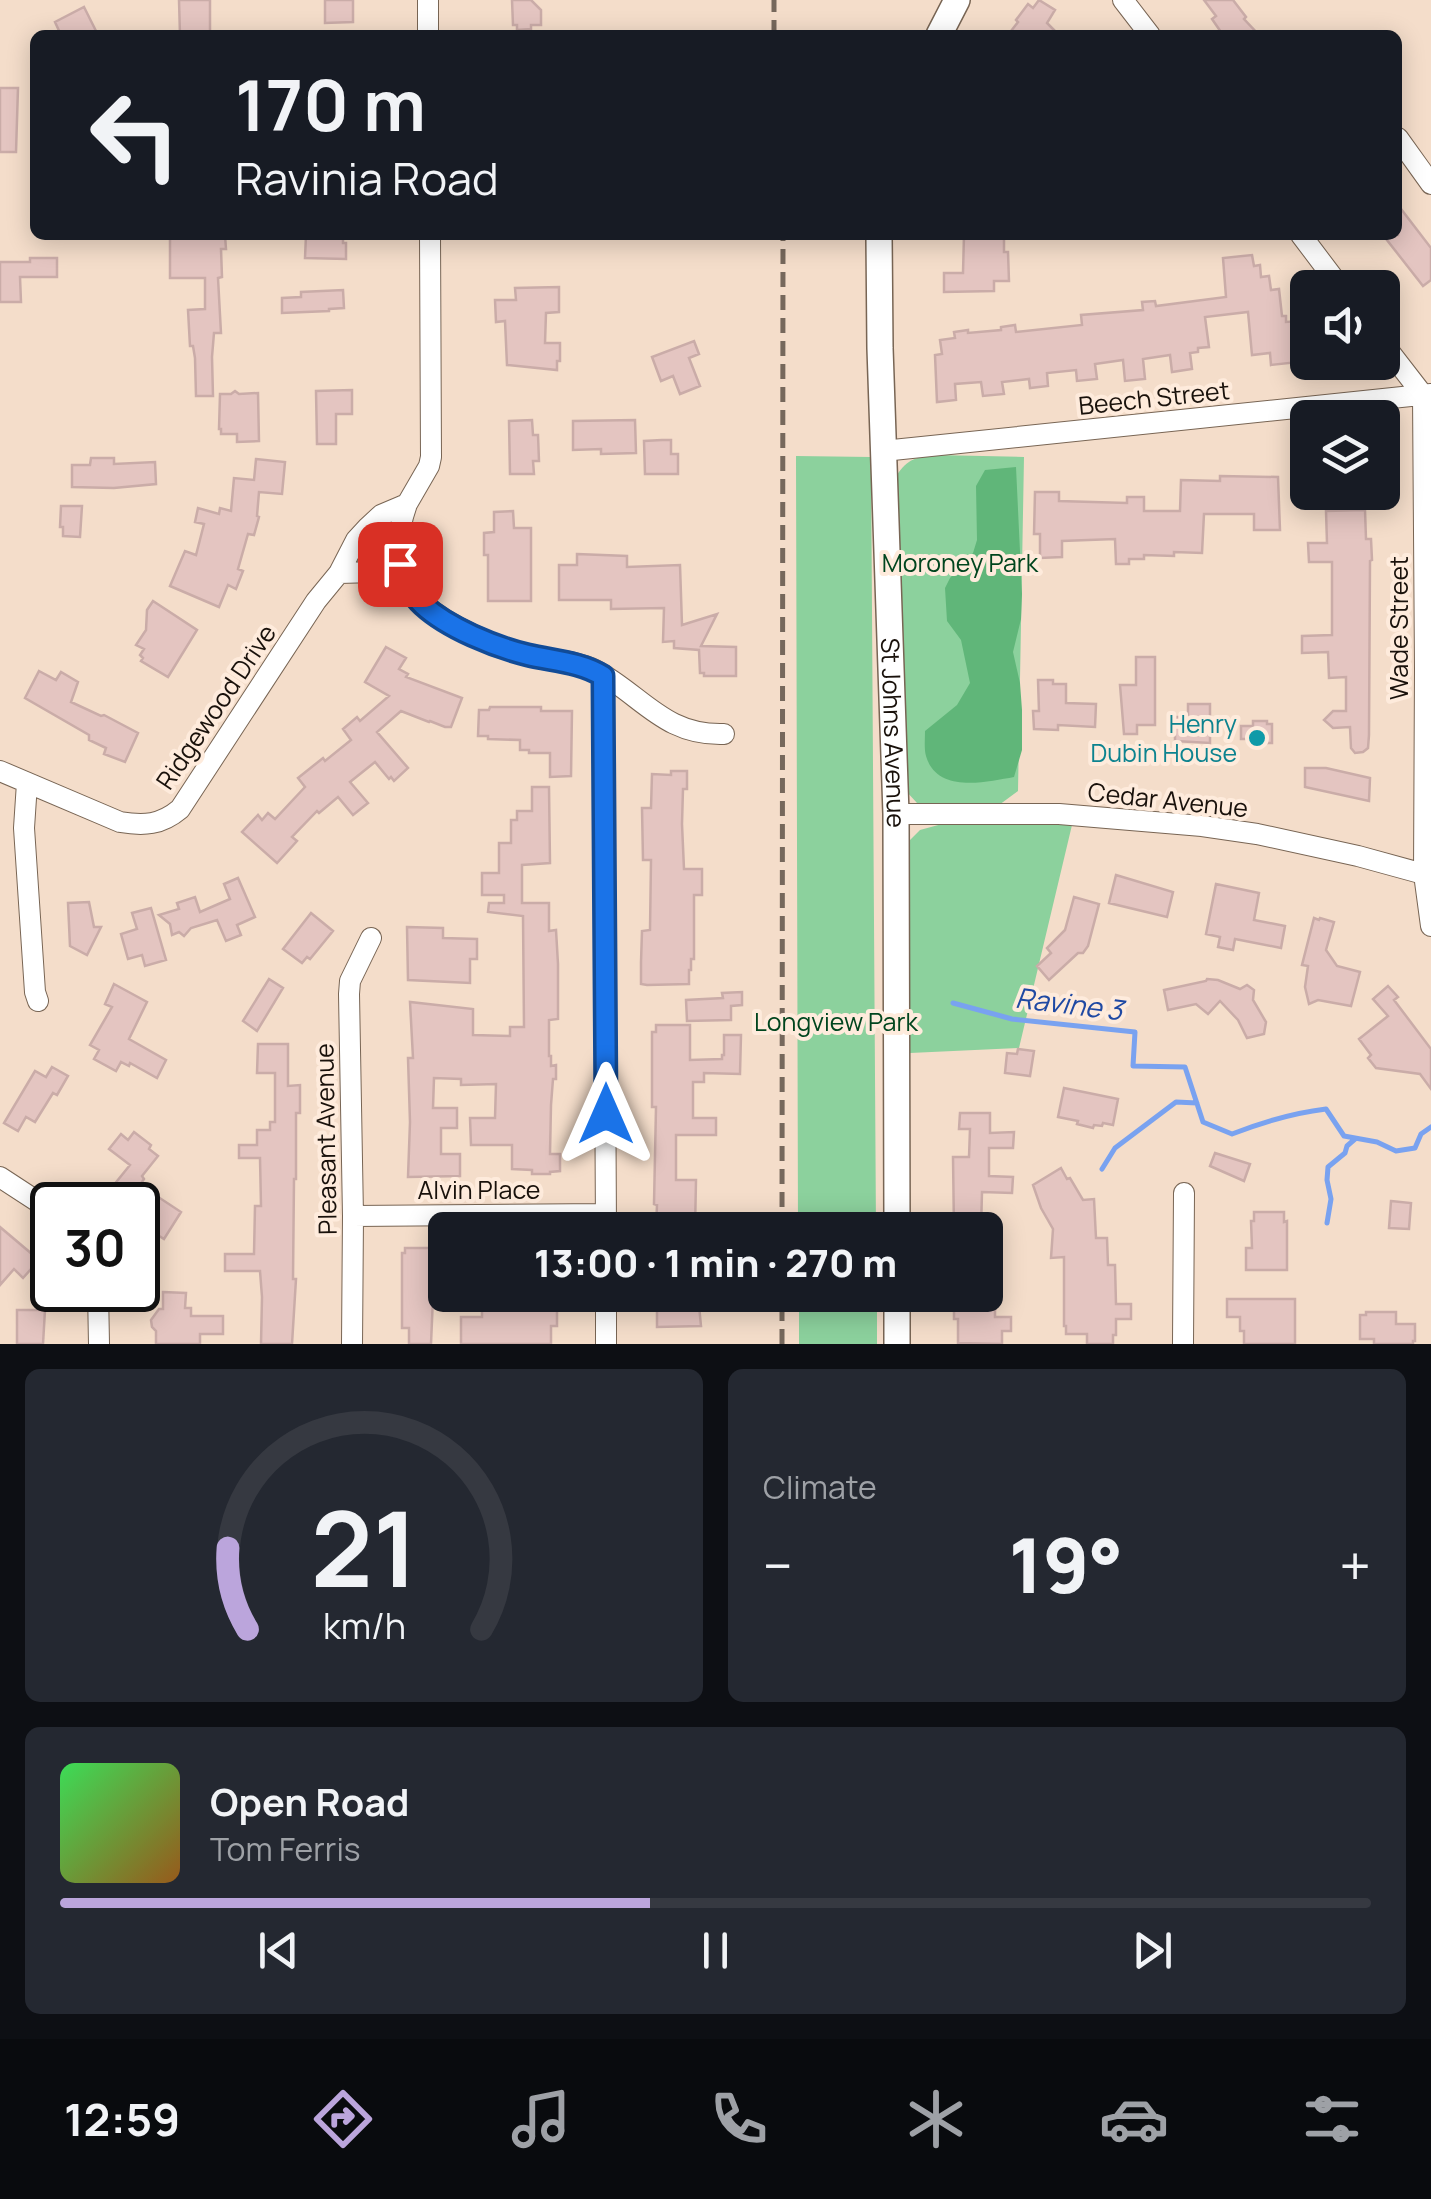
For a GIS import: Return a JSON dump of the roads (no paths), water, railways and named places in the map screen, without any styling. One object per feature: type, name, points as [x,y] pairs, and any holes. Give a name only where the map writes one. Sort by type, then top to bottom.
[{"type":"street","points":[[428,0],[428,30]]},
{"type":"street","points":[[942,30],[957,0]]},
{"type":"street","points":[[944,30],[968,0]]},
{"type":"street","points":[[1123,0],[1146,30]]},
{"type":"street","points":[[1402,144],[1431,184]]},
{"type":"street","points":[[430,240],[431,457],[402,516],[398,546],[404,580],[423,605],[484,640],[583,666],[678,726],[706,734],[724,734]]},
{"type":"street","name":"St Johns Avenue","points":[[879,240],[896,814],[896,1212]]},
{"type":"street","points":[[1305,240],[1327,270]]},
{"type":"street","points":[[1400,363],[1427,394]]},
{"type":"street","name":"Beech Street","points":[[883,451],[1427,394]]},
{"type":"street","name":"Wade Street","points":[[1427,394],[1425,669],[1431,926]]},
{"type":"street","name":"Ridgewood Drive","points":[[0,771],[120,822],[140,825],[170,817],[191,795],[316,600],[339,572],[356,540],[381,515],[407,504]]},
{"type":"street","points":[[339,572],[388,574],[404,580]]},
{"type":"street","points":[[603,676],[606,1212]]},
{"type":"street","points":[[27,783],[24,828],[38,1001]]},
{"type":"street","name":"Cedar Avenue","points":[[896,814],[1058,814],[1202,826],[1257,834],[1428,875]]},
{"type":"street","name":"Pleasant Avenue","points":[[352,1344],[348,994],[350,981],[371,938]]},
{"type":"street","points":[[0,1178],[30,1197]]},
{"type":"street","points":[[1184,1192],[1184,1344]]},
{"type":"street","name":"Alvin Place","points":[[352,1216],[428,1218]]},
{"type":"street","points":[[98,1312],[98,1344]]},
{"type":"street","points":[[606,1312],[606,1344]]},
{"type":"street","points":[[897,1312],[897,1344]]},
{"type":"waterway","name":"Ravine 3","points":[[953,1003],[1012,1019],[1135,1032],[1133,1066],[1185,1067],[1203,1122],[1232,1134],[1278,1118],[1326,1109],[1344,1136],[1377,1142],[1396,1151],[1415,1148],[1421,1134],[1431,1127]]},
{"type":"waterway","points":[[1102,1169],[1115,1148],[1176,1102],[1197,1103]]},
{"type":"waterway","points":[[1327,1223],[1331,1199],[1328,1167],[1355,1139]]},
{"type":"railway","points":[[774,0],[774,30]]},
{"type":"railway","points":[[782,1212],[783,240]]},
{"type":"railway","points":[[782,1312],[782,1344]]},
{"type":"place","name":"Henry Dubin House","points":[[1257,738]]},
{"type":"park label","name":"Moroney Park","points":[[960,563]]},
{"type":"park label","name":"Longview Park","points":[[836,1022]]}]
